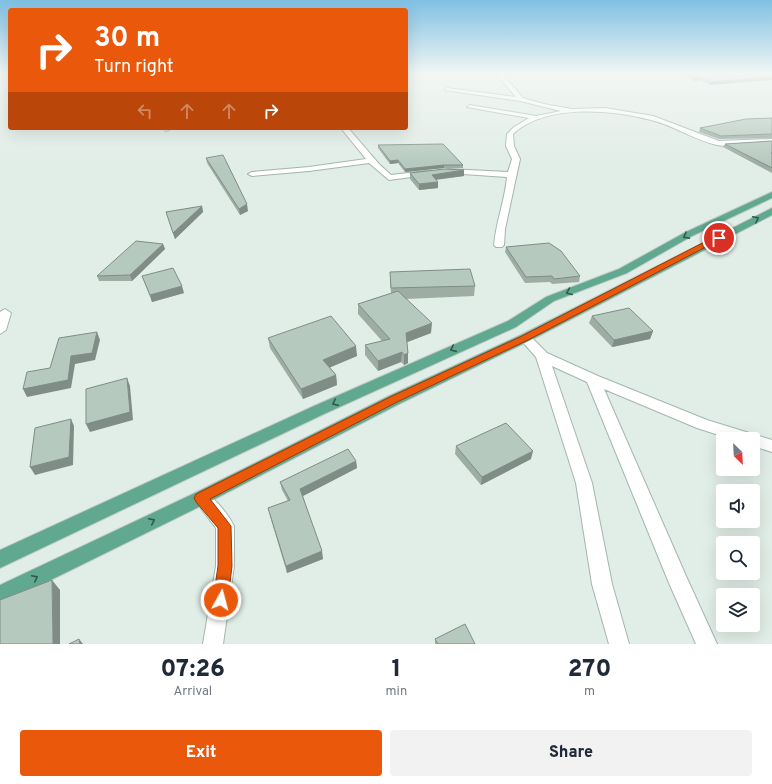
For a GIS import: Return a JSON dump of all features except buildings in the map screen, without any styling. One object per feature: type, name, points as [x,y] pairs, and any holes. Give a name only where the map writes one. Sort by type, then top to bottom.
[{"type":"main road","points":[[0,559],[319,410],[512,324],[550,299],[623,271],[689,234],[772,195]]},
{"type":"main road","points":[[0,595],[201,498],[394,400],[525,338],[772,211]]},
{"type":"street","points":[[537,104],[572,111]]},
{"type":"street","points":[[470,107],[534,117],[572,111],[605,110],[653,118],[718,143],[772,141]]},
{"type":"street","points":[[499,245],[505,204],[510,189],[511,174],[516,159],[510,146],[510,134],[519,125],[534,117]]},
{"type":"street","points":[[346,130],[389,178],[444,171],[511,174]]},
{"type":"street","points":[[252,174],[308,169],[372,160]]},
{"type":"street","points":[[0,330],[5,313]]},
{"type":"street","points":[[525,338],[542,356],[593,380],[702,424],[727,432]]},
{"type":"street","points":[[542,356],[584,483],[602,584],[619,644]]},
{"type":"street","points":[[593,380],[679,583],[707,644]]},
{"type":"street","points":[[760,442],[772,446]]},
{"type":"street","points":[[201,498],[225,526],[225,566],[213,644]]},
{"type":"route","points":[[221,600],[225,566],[225,526],[201,498],[394,400],[525,338],[719,238]]}]
